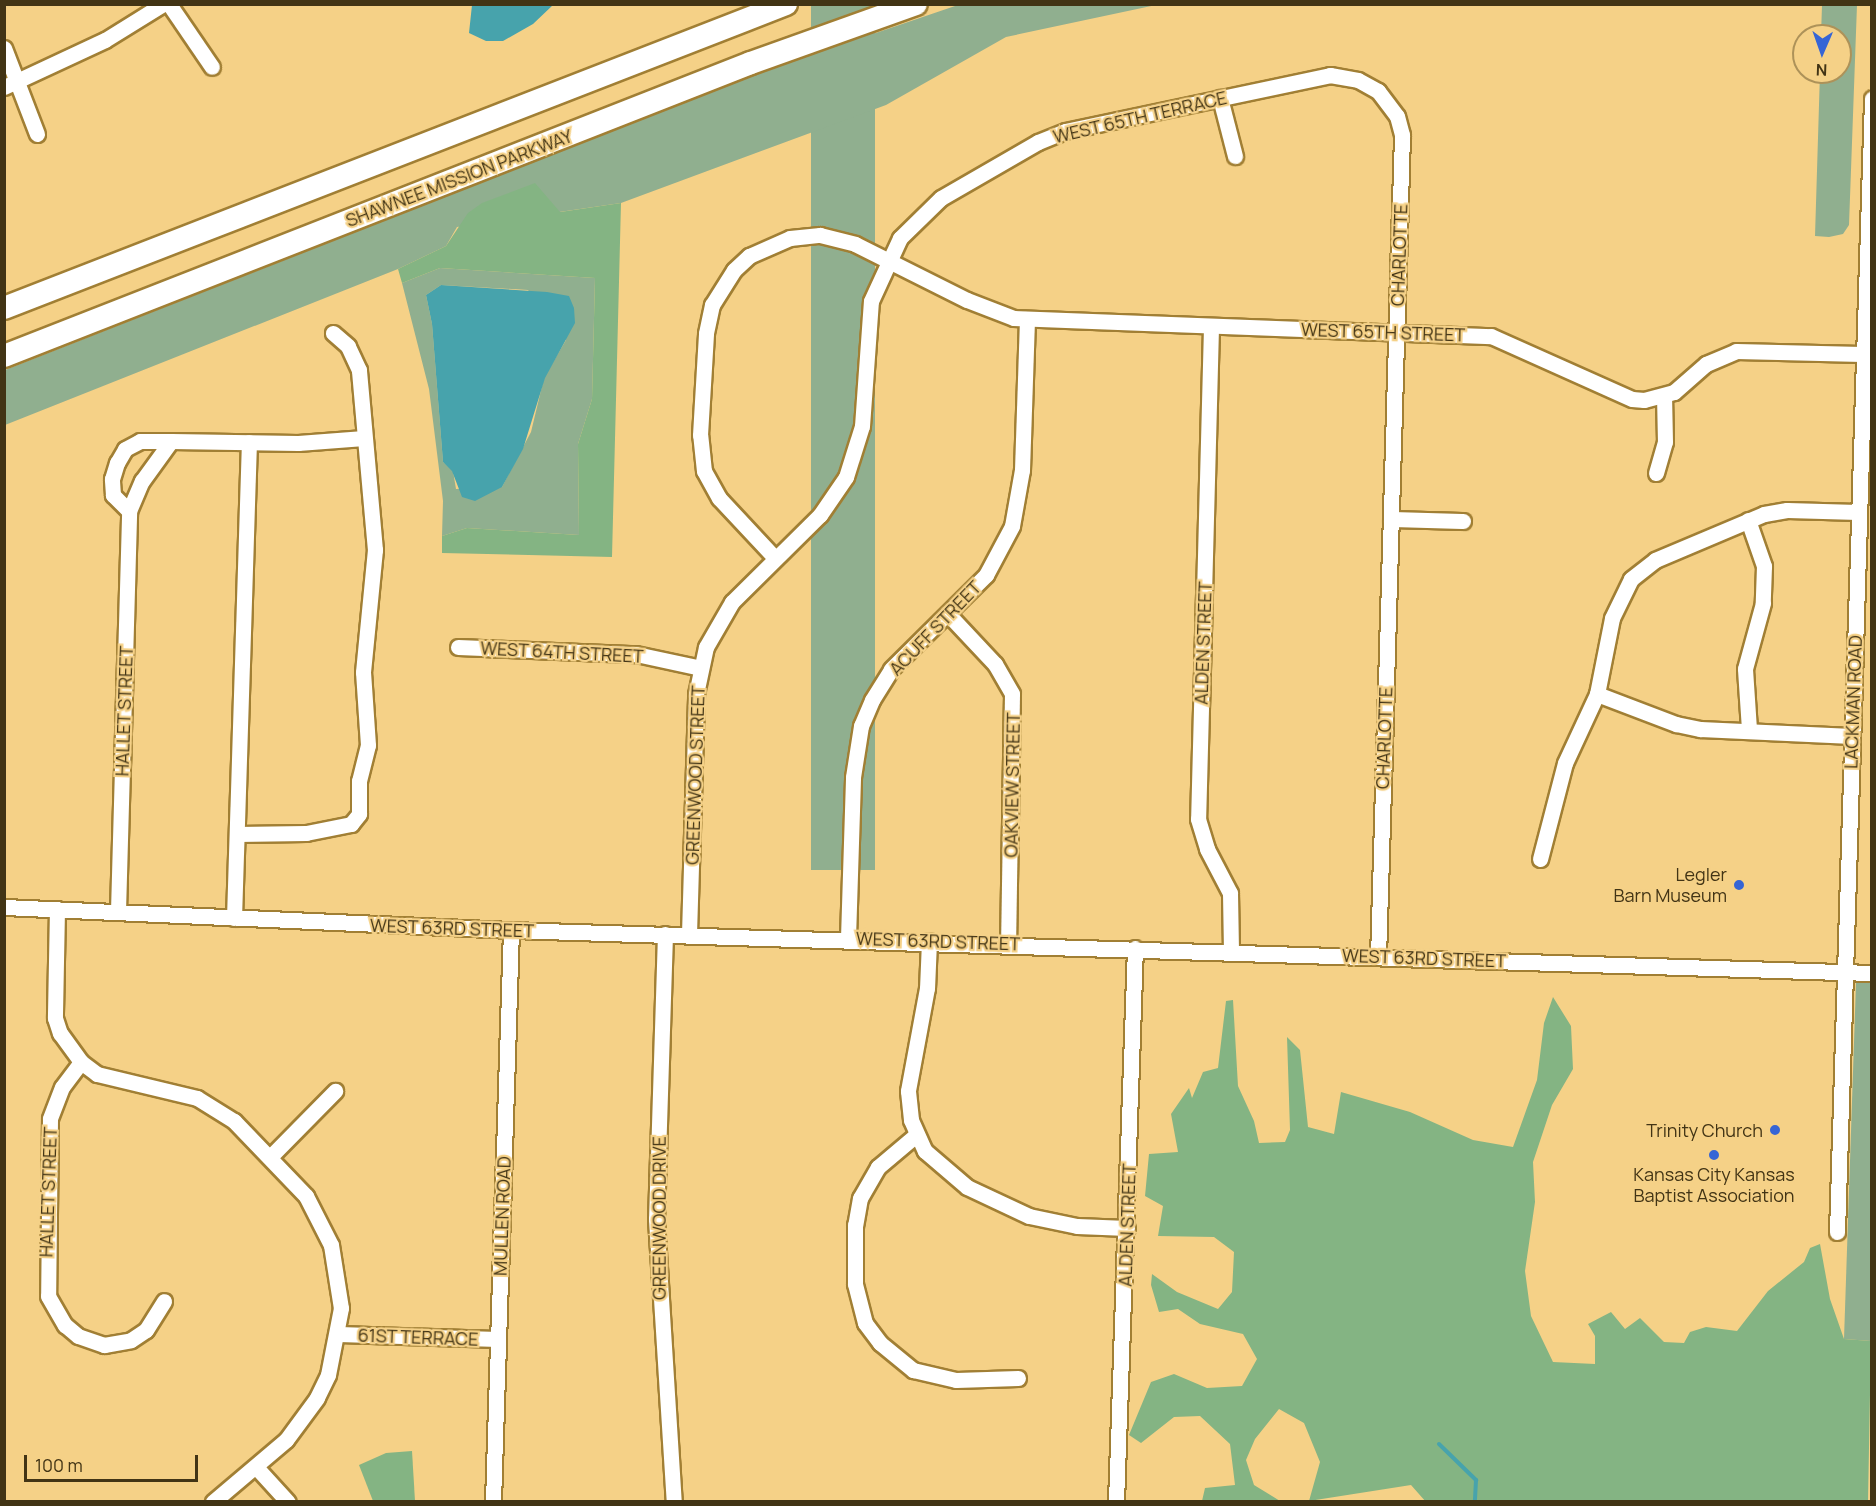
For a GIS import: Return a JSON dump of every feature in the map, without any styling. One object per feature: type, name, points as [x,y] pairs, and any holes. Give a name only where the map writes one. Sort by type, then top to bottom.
[{"type":"highway","points":[[4,308],[786,4]]},
{"type":"highway","name":"SHAWNEE MISSION PARKWAY","points":[[4,356],[751,63],[916,4]]},
{"type":"street","points":[[11,85],[105,40],[163,4]]},
{"type":"street","points":[[169,4],[212,67]]},
{"type":"street","points":[[4,48],[11,85],[37,134]]},
{"type":"street","name":"WEST 65TH TERRACE","points":[[888,261],[900,238],[930,206],[1038,142],[1076,128],[1330,75],[1358,80],[1389,103]]},
{"type":"street","points":[[1220,98],[1235,156]]},
{"type":"street","name":"LACKMAN ROAD","points":[[1837,1232],[1862,354],[1869,266],[1872,99]]},
{"type":"street","name":"CHARLOTTE","points":[[1378,956],[1402,147],[1397,116],[1389,103]]},
{"type":"street","points":[[775,558],[719,498],[704,471],[700,435],[706,344],[712,305],[721,287],[749,256],[769,245],[789,238],[820,236],[855,244],[888,261]]},
{"type":"street","name":"WEST 65TH STREET","points":[[888,261],[992,311],[1026,319],[1491,336],[1621,397],[1644,400],[1674,392],[1706,364],[1736,351],[1862,354]]},
{"type":"street","name":"GREENWOOD STREET","points":[[688,934],[696,694],[701,668],[723,616],[775,558],[820,515],[846,477],[862,426],[871,301],[888,261]]},
{"type":"street","name":"ACUFF STREET","points":[[848,938],[853,777],[861,726],[872,700],[891,669],[986,575],[1012,526],[1022,470],[1026,319]]},
{"type":"street","name":"ALDEN STREET","points":[[1211,327],[1198,819],[1207,849],[1230,893],[1231,951]]},
{"type":"street","points":[[237,834],[306,833],[351,824],[359,814],[360,781],[368,746],[363,672],[375,550],[359,369],[348,346],[333,333]]},
{"type":"street","points":[[1656,473],[1665,442],[1664,396]]},
{"type":"street","points":[[129,512],[113,495],[112,479],[125,449],[140,441],[249,442],[364,438]]},
{"type":"street","name":"HALLET STREET","points":[[118,911],[129,512],[142,481],[171,441]]},
{"type":"street","points":[[234,918],[249,442]]},
{"type":"street","points":[[1540,859],[1565,763],[1597,694],[1612,618],[1631,579],[1655,560],[1748,520],[1786,510],[1858,512]]},
{"type":"street","points":[[1391,519],[1463,521]]},
{"type":"street","points":[[1748,520],[1764,566],[1763,603],[1745,669],[1749,730]]},
{"type":"street","name":"OAKVIEW STREET","points":[[948,614],[995,664],[1012,694],[1008,943]]},
{"type":"street","name":"WEST 64TH STREET","points":[[458,647],[636,654],[701,668]]},
{"type":"street","points":[[1597,694],[1676,724],[1852,736]]},
{"type":"street","name":"WEST 63RD STREET","points":[[4,907],[512,930],[929,940],[1872,973]]},
{"type":"street","points":[[57,909],[56,1018],[60,1033],[81,1062],[97,1074],[196,1098],[234,1121],[306,1196],[331,1245],[341,1295],[338,1334],[328,1375],[317,1398],[286,1440],[213,1502]]},
{"type":"street","name":"MULLEN ROAD","points":[[492,1502],[512,930]]},
{"type":"street","name":"GREENWOOD DRIVE","points":[[665,934],[656,1218],[674,1502]]},
{"type":"street","points":[[929,940],[927,988],[908,1091],[916,1135],[925,1151],[953,1178],[1029,1216],[1077,1226],[1127,1228]]},
{"type":"street","name":"ALDEN STREET","points":[[1116,1502],[1135,948]]},
{"type":"street","name":"HALLET STREET","points":[[81,1062],[59,1093],[50,1119],[48,1296],[65,1325],[78,1336],[104,1345],[131,1340],[146,1330],[164,1301]]},
{"type":"street","points":[[270,1157],[335,1091]]},
{"type":"street","points":[[916,1135],[878,1167],[860,1198],[855,1226],[855,1284],[865,1323],[880,1343],[913,1370],[956,1380],[1018,1378]]},
{"type":"street","name":"61ST TERRACE","points":[[338,1334],[498,1339]]},
{"type":"street","points":[[256,1467],[288,1502]]},
{"type":"green space","points":[[811,5],[875,5],[875,870],[811,870]]},
{"type":"green space","points":[[958,5],[1156,5],[1006,37],[886,105],[621,203],[457,227],[446,246],[398,269],[5,425],[5,370],[764,71]]},
{"type":"green space","points":[[1822,5],[1857,5],[1849,225],[1843,234],[1829,237],[1815,236],[1820,84],[1852,84],[1852,24],[1821,24]]},
{"type":"green space","points":[[535,183],[560,212],[621,203],[612,557],[442,553],[442,536],[467,528],[579,535],[578,444],[592,399],[595,278],[440,268],[402,283],[398,269],[446,246],[468,213],[482,203]]},
{"type":"green space","points":[[440,268],[595,278],[592,399],[578,444],[579,535],[467,528],[442,536],[443,501],[429,389],[402,283]],"holes":[[[441,285],[528,290],[566,340],[544,378],[531,432],[502,487],[456,489],[453,471],[443,462],[432,324],[426,295]]]},
{"type":"green space","points":[[1856,983],[1871,983],[1871,1341],[1844,1339]]},
{"type":"green space","points":[[1553,997],[1571,1026],[1573,1069],[1552,1105],[1533,1162],[1535,1202],[1525,1271],[1531,1316],[1553,1362],[1595,1364],[1595,1336],[1588,1324],[1611,1312],[1625,1329],[1640,1318],[1664,1342],[1684,1343],[1690,1332],[1706,1327],[1737,1331],[1768,1291],[1804,1262],[1810,1248],[1820,1244],[1830,1299],[1844,1339],[1871,1341],[1868,1501],[1426,1502],[1411,1485],[1309,1501],[1320,1462],[1304,1423],[1279,1409],[1255,1439],[1246,1460],[1254,1485],[1280,1501],[1202,1501],[1205,1488],[1235,1485],[1230,1444],[1200,1416],[1174,1417],[1141,1443],[1129,1435],[1151,1382],[1174,1374],[1207,1388],[1242,1386],[1257,1359],[1243,1334],[1200,1324],[1178,1309],[1159,1312],[1151,1285],[1152,1274],[1177,1292],[1218,1309],[1232,1292],[1234,1252],[1214,1237],[1158,1236],[1163,1206],[1145,1196],[1149,1154],[1178,1152],[1171,1114],[1189,1088],[1192,1098],[1203,1072],[1218,1068],[1226,1001],[1233,1000],[1238,1086],[1254,1121],[1259,1143],[1285,1142],[1290,1130],[1287,1037],[1300,1050],[1308,1127],[1334,1134],[1341,1092],[1410,1112],[1473,1140],[1513,1147],[1537,1080],[1544,1023]]},
{"type":"green space","points":[[412,1451],[415,1501],[373,1501],[359,1465],[386,1453]]},
{"type":"water","points":[[472,4],[553,5],[533,24],[503,41],[486,41],[469,33]]},
{"type":"water","points":[[441,285],[547,292],[569,296],[574,308],[575,323],[545,378],[523,449],[502,487],[475,501],[462,497],[452,471],[443,462],[432,324],[426,295]]},
{"type":"waterway","points":[[1439,1444],[1476,1480],[1475,1502]]},
{"type":"place","name":"Legler Barn Museum","points":[[1739,885]]},
{"type":"place","name":"Trinity Church","points":[[1775,1130]]},
{"type":"place","name":"Kansas City Kansas Baptist Association","points":[[1714,1155]]}]
